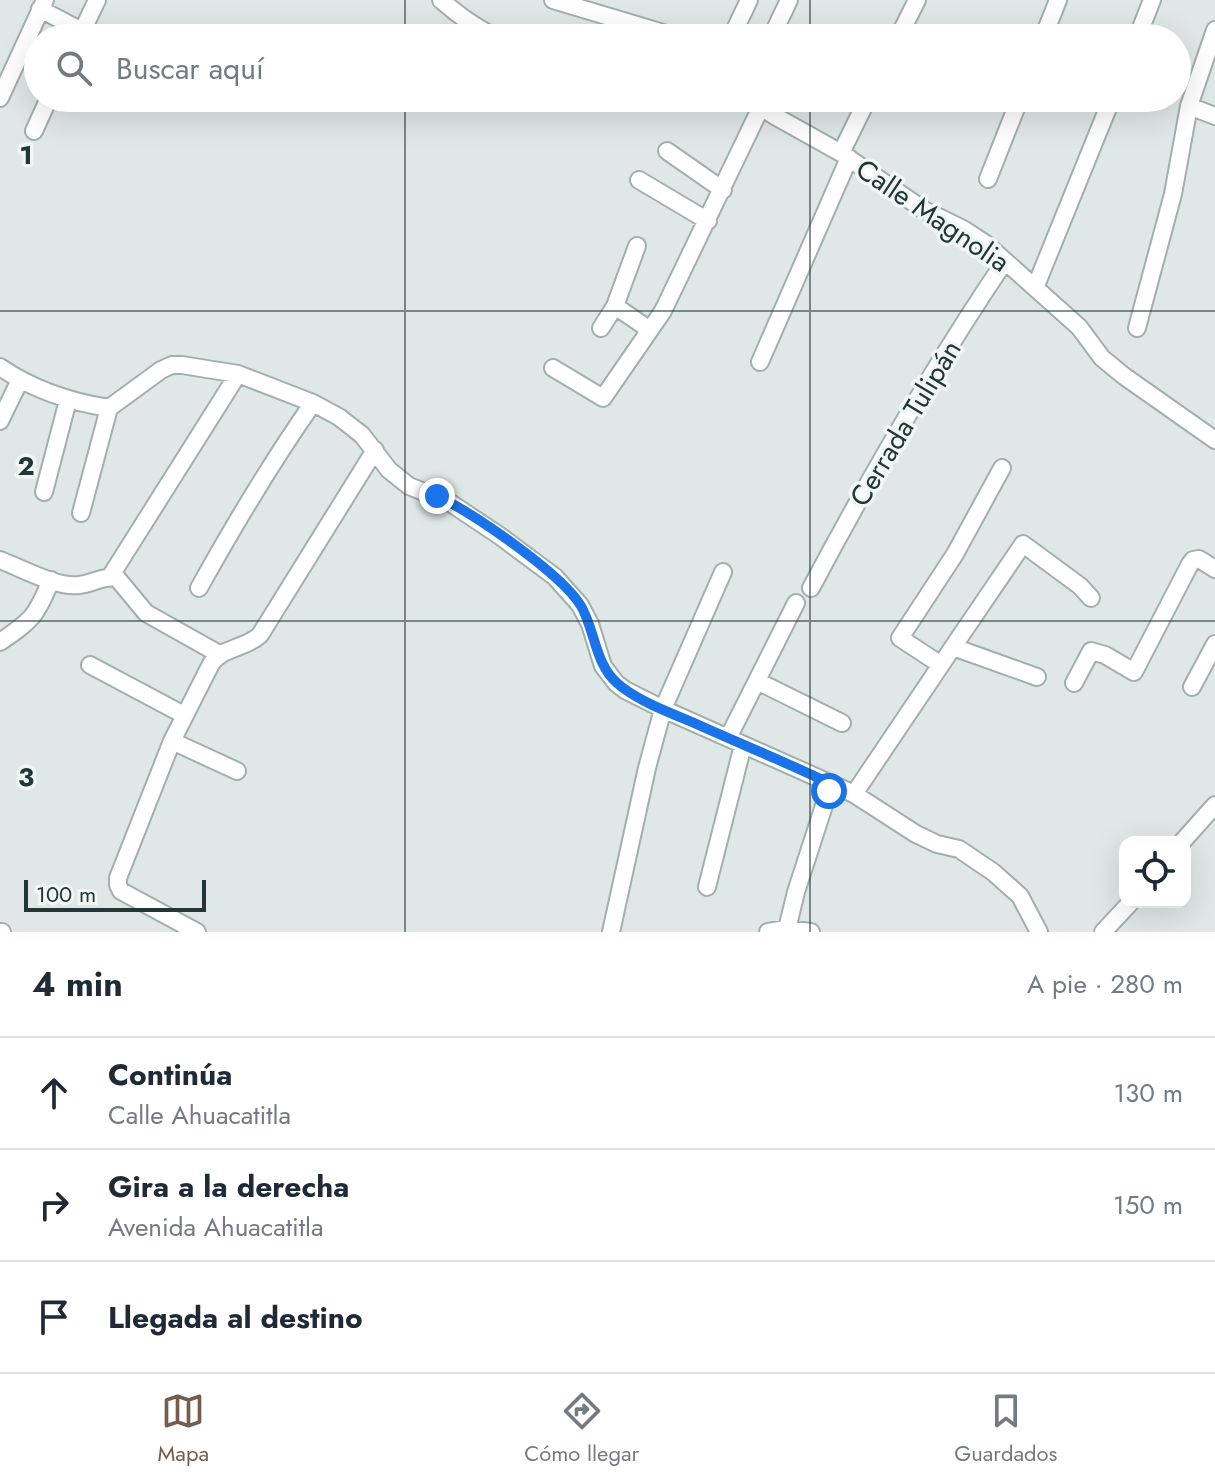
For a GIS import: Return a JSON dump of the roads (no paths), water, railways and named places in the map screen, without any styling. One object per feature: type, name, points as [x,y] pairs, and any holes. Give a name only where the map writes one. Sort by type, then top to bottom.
[{"type":"street","points":[[85,24],[97,0]]},
{"type":"street","points":[[441,0],[473,24]]},
{"type":"street","points":[[553,0],[633,24]]},
{"type":"street","points":[[738,24],[749,0]]},
{"type":"street","points":[[778,24],[789,0]]},
{"type":"street","points":[[905,24],[917,0]]},
{"type":"street","points":[[1049,24],[1058,0]]},
{"type":"street","points":[[1143,24],[1152,0]]},
{"type":"street","points":[[34,24],[43,5],[67,24]]},
{"type":"street","points":[[1191,100],[1215,30]]},
{"type":"street","points":[[0,98],[24,46]]},
{"type":"street","points":[[1191,107],[1215,116]]},
{"type":"street","points":[[34,131],[43,112]]},
{"type":"street","points":[[553,368],[603,398],[663,311],[723,190],[753,112]]},
{"type":"street","name":"Calle Magnolia","points":[[771,112],[845,155],[924,210],[975,237],[1079,327],[1102,358],[1215,440]]},
{"type":"street","points":[[760,362],[862,112]]},
{"type":"street","points":[[988,179],[1014,112]]},
{"type":"street","points":[[1035,288],[1106,112]]},
{"type":"street","points":[[1137,328],[1173,194],[1188,112]]},
{"type":"street","points":[[667,151],[723,190]]},
{"type":"street","points":[[639,180],[708,221]]},
{"type":"street","points":[[601,328],[615,306],[637,246]]},
{"type":"street","name":"Cerrada Tulipán","points":[[811,588],[856,504],[1005,261]]},
{"type":"street","points":[[615,306],[650,330]]},
{"type":"street","points":[[0,367],[20,380],[68,400],[109,408],[172,365],[191,365],[238,374],[313,403],[352,426],[389,470],[409,486],[458,507],[555,577],[580,605],[590,624],[603,666],[625,690],[854,794],[937,844],[959,849],[993,872],[1020,896],[1039,932]]},
{"type":"street","points":[[110,577],[238,374]]},
{"type":"street","points":[[0,421],[20,380]]},
{"type":"street","points":[[44,492],[68,400]]},
{"type":"street","points":[[199,588],[245,507],[313,403]]},
{"type":"street","points":[[81,513],[109,408]]},
{"type":"street","points":[[197,932],[121,891],[118,878],[172,741],[211,664],[219,654],[260,635],[375,450]]},
{"type":"street","points":[[941,665],[900,638],[955,554],[1002,468]]},
{"type":"street","points":[[854,794],[1023,544],[1080,586],[1091,598]]},
{"type":"street","points":[[1074,683],[1091,651],[1105,655],[1134,672],[1193,560],[1199,559],[1215,569]]},
{"type":"street","points":[[0,560],[51,580],[79,585],[117,578],[146,613],[219,654]]},
{"type":"street","points":[[611,932],[663,709],[723,572]]},
{"type":"street","points":[[0,642],[36,613],[51,580]]},
{"type":"street","points":[[707,887],[736,741],[757,681],[796,603]]},
{"type":"street","points":[[1192,687],[1215,644]]},
{"type":"street","points":[[953,647],[1037,677]]},
{"type":"street","points":[[90,665],[184,715]]},
{"type":"street","points":[[757,681],[842,723]]},
{"type":"street","points":[[172,741],[237,771]]},
{"type":"street","points":[[787,929],[831,784]]},
{"type":"street","points":[[1187,836],[1215,805]]},
{"type":"street","points":[[1103,932],[1125,908]]},
{"type":"street","points":[[768,932],[787,929],[811,932]]}]
